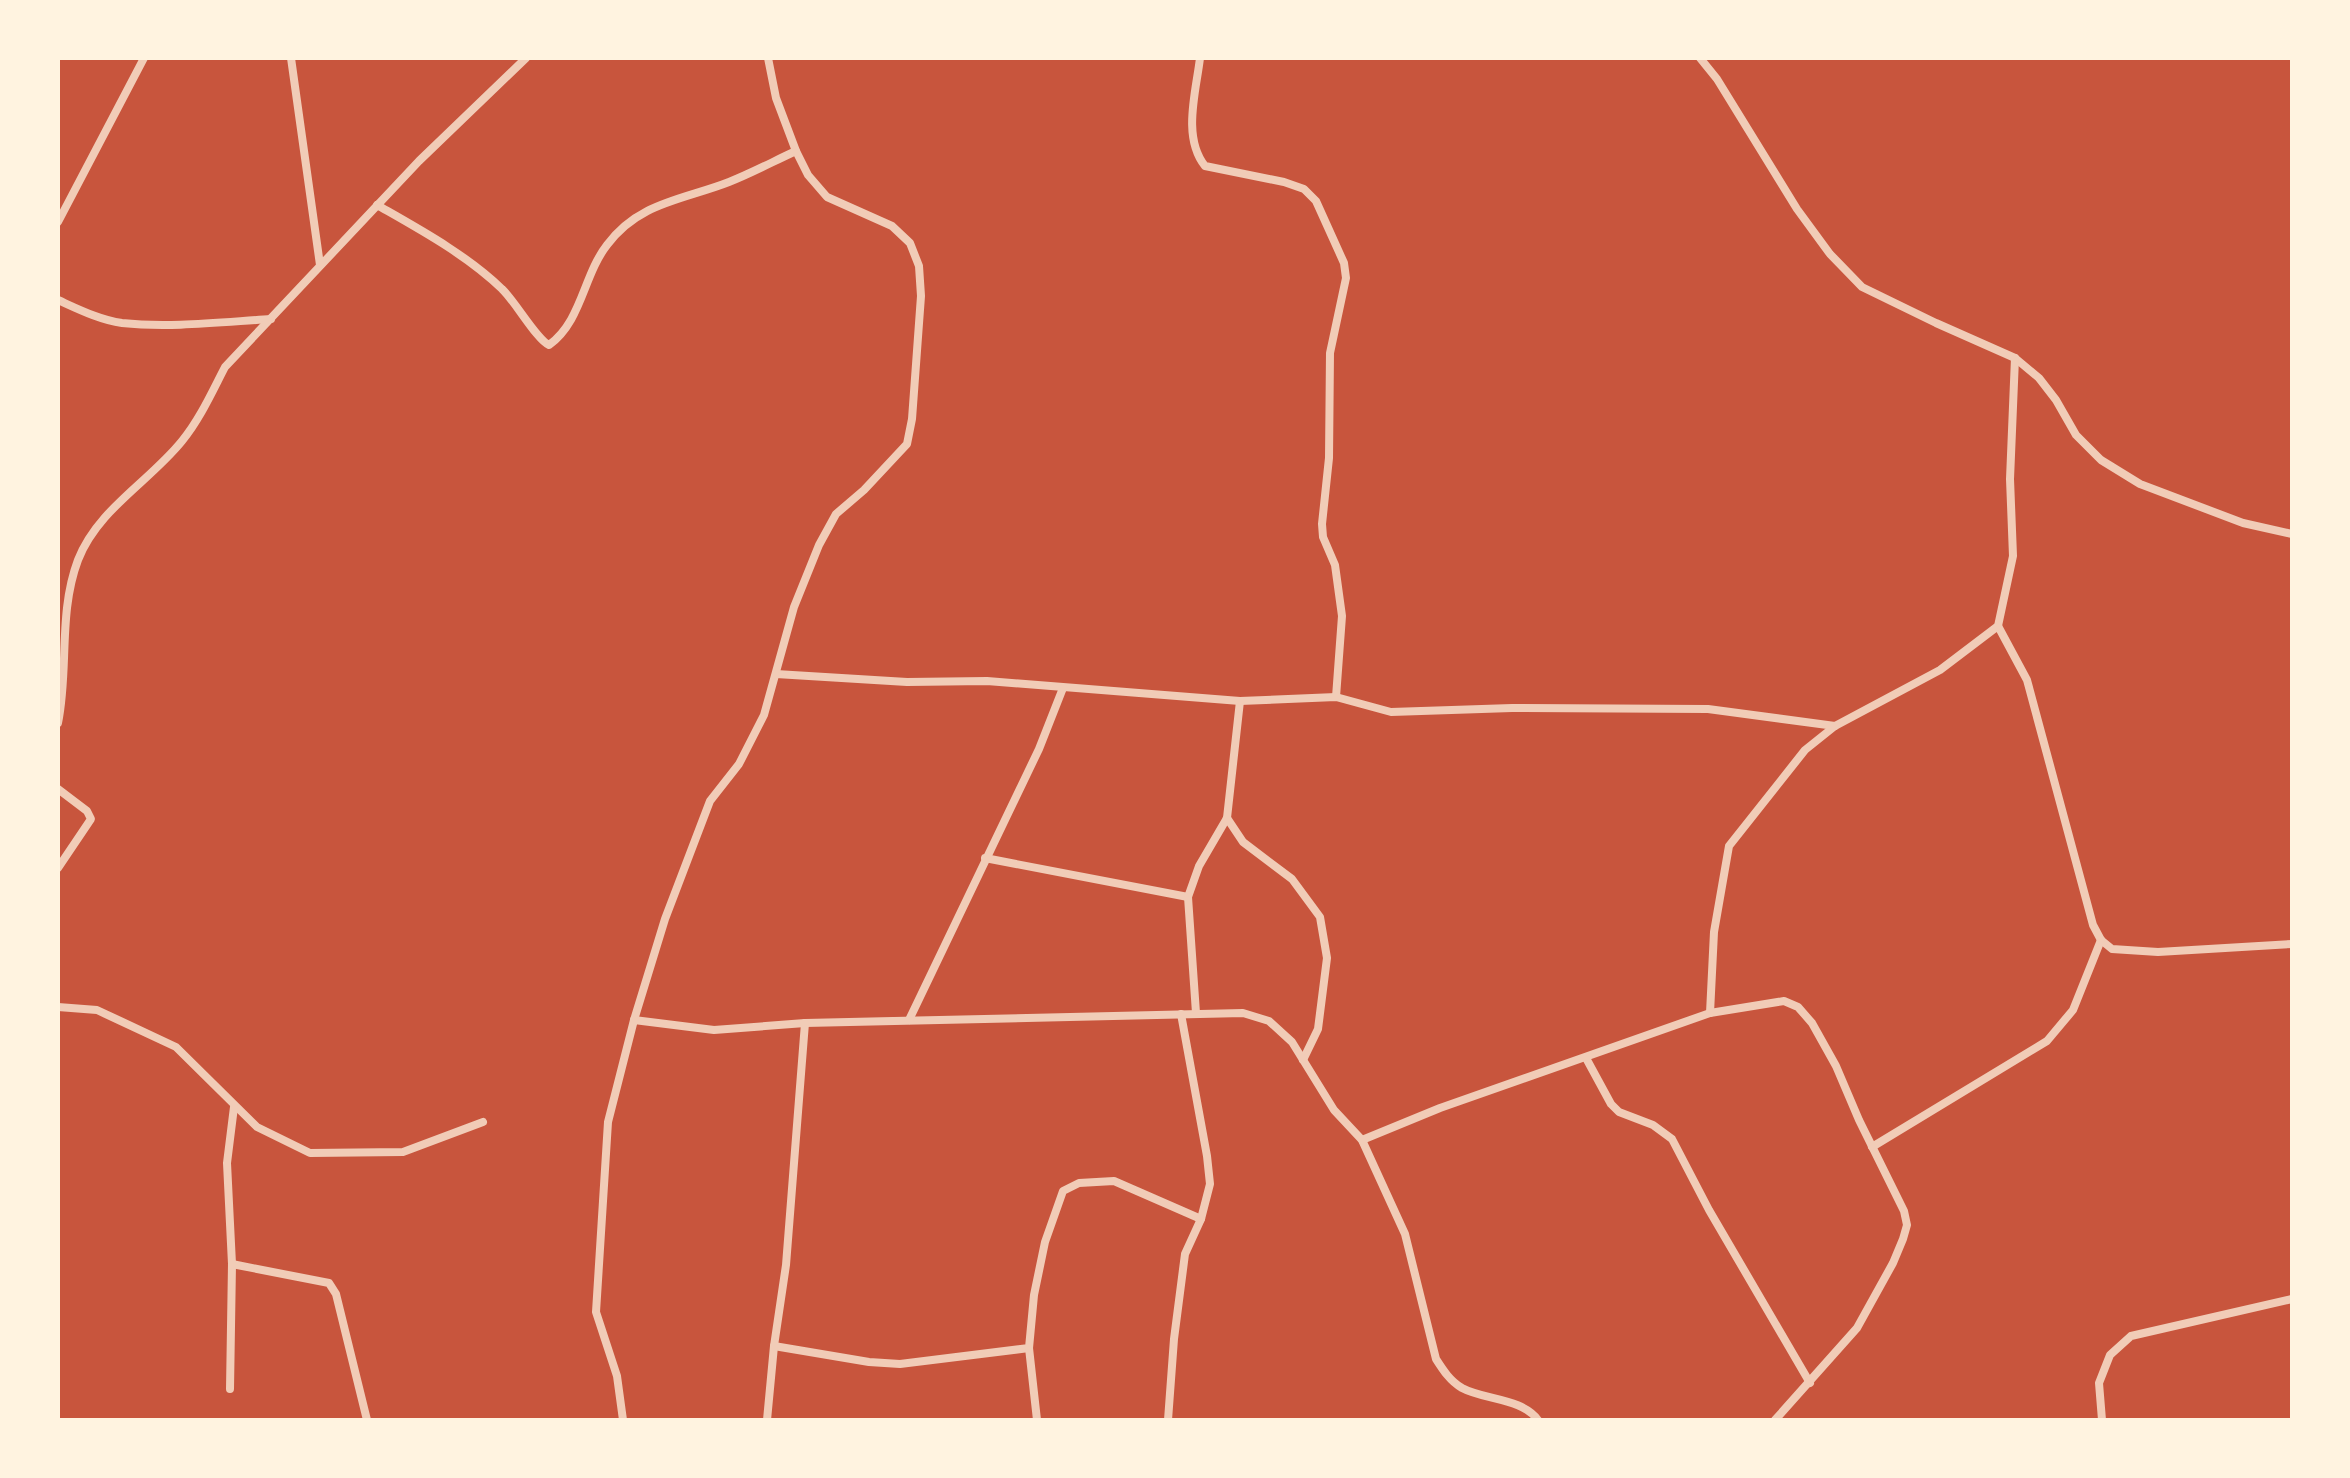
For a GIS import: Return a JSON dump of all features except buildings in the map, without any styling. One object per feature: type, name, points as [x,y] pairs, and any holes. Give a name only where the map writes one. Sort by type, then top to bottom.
[{"type":"street","points":[[58,222],[144,58]]},
{"type":"street","points":[[291,58],[320,265]]},
{"type":"street","points":[[58,723],[63,636],[72,582],[79,558],[114,507],[181,442],[204,408],[225,367],[419,161],[526,58]]},
{"type":"street","points":[[623,1420],[617,1376],[596,1312],[608,1122],[634,1020],[665,919],[710,801],[739,764],[764,715],[794,607],[819,545],[836,514],[864,490],[907,444],[912,419],[921,296],[919,266],[910,243],[892,226],[827,197],[808,175],[776,98],[768,58]]},
{"type":"street","points":[[1200,58],[1192,137],[1198,157],[1205,166],[1304,189],[1316,201],[1344,263],[1346,278],[1330,353],[1329,458],[1322,524],[1323,537],[1335,565],[1342,616],[1336,697]]},
{"type":"street","points":[[1700,58],[1717,79],[1797,209],[1830,254],[1862,287],[2015,358],[2039,378],[2076,435],[2101,460],[2140,484],[2243,523],[2292,534]]},
{"type":"street","points":[[377,205],[438,241],[501,288],[526,317],[539,339],[549,345],[560,337],[570,323],[590,275],[607,245],[636,216],[658,205],[727,183],[796,151]]},
{"type":"street","points":[[58,300],[83,312],[121,323],[271,319]]},
{"type":"street","points":[[2015,358],[2010,479],[2013,556],[1998,626],[2027,680],[2093,925],[2101,940],[2112,949],[2158,952],[2292,944]]},
{"type":"street","points":[[1710,1013],[1714,932],[1729,846],[1805,750],[1835,726],[1940,670],[1998,626]]},
{"type":"street","points":[[776,674],[907,682],[987,681],[1240,701],[1336,697],[1391,712],[1512,708],[1708,709],[1835,726]]},
{"type":"street","points":[[909,1020],[1039,749],[1063,688]]},
{"type":"street","points":[[1196,1013],[1188,897],[1199,866],[1227,818],[1240,701]]},
{"type":"street","points":[[58,789],[87,811],[91,819],[58,868]]},
{"type":"street","points":[[1227,818],[1243,842],[1292,879],[1320,917],[1327,958],[1318,1029],[1303,1060]]},
{"type":"street","points":[[985,858],[1188,897]]},
{"type":"street","points":[[1872,1147],[2047,1041],[2073,1010],[2101,940]]},
{"type":"street","points":[[1362,1140],[1440,1108],[1710,1013],[1784,1001],[1798,1007],[1812,1023],[1836,1066],[1904,1211],[1907,1225],[1893,1263],[1857,1328],[1775,1420]]},
{"type":"street","points":[[58,1007],[97,1010],[176,1047],[257,1127],[310,1153],[403,1152],[483,1122]]},
{"type":"street","points":[[634,1020],[714,1030],[805,1023],[1196,1013],[1243,1013],[1269,1021],[1292,1042],[1334,1110],[1362,1140],[1405,1234],[1436,1359],[1447,1377],[1461,1387],[1518,1406],[1538,1420]]},
{"type":"street","points":[[1168,1420],[1185,1254],[1201,1219],[1210,1184],[1181,1014]]},
{"type":"street","points":[[767,1420],[786,1265],[805,1023]]},
{"type":"street","points":[[1586,1058],[1611,1104],[1619,1112],[1653,1125],[1672,1139],[1709,1210],[1810,1383]]},
{"type":"street","points":[[230,1389],[232,1264],[227,1163],[234,1107]]},
{"type":"street","points":[[1037,1420],[1029,1348],[1034,1295],[1045,1242],[1063,1191],[1079,1183],[1114,1181],[1201,1219]]},
{"type":"street","points":[[232,1264],[329,1283],[336,1294],[367,1420]]},
{"type":"street","points":[[2102,1420],[2099,1383],[2110,1355],[2131,1336],[2292,1299]]},
{"type":"street","points":[[774,1346],[869,1362],[900,1364],[1029,1348]]}]
